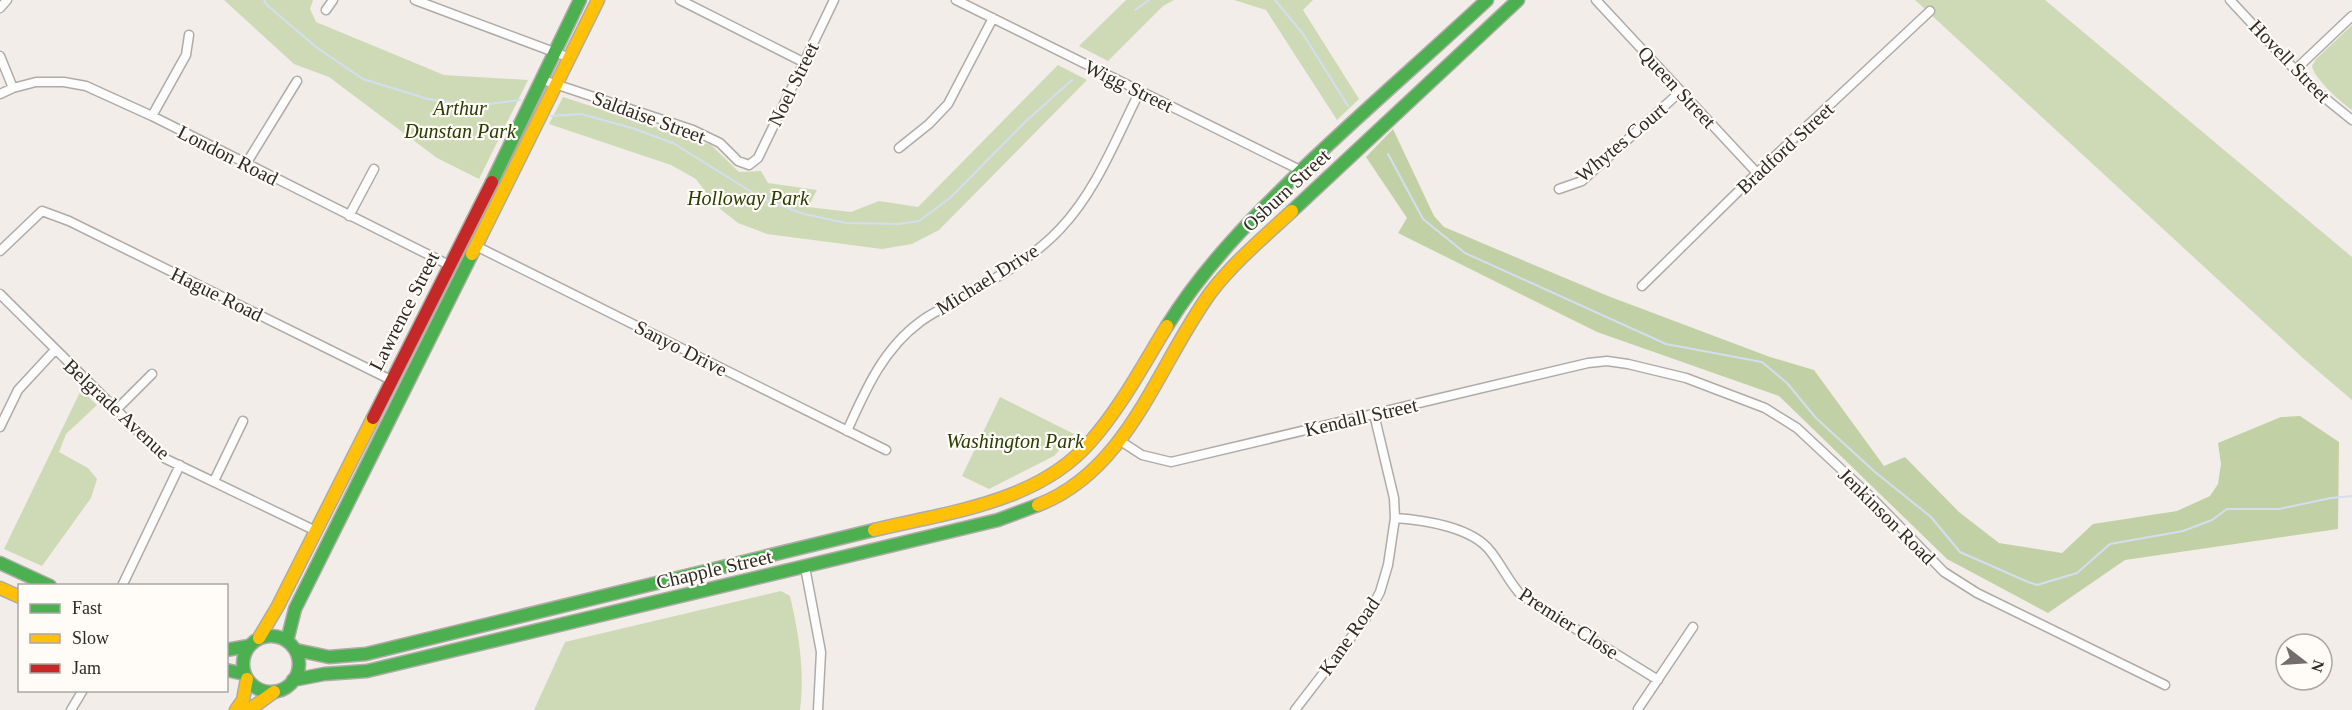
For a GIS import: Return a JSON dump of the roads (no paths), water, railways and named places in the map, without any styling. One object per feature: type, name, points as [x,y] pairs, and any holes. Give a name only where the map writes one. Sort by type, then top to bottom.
[{"type":"street","points":[[0,8],[7,0]]},
{"type":"street","points":[[326,10],[333,0]]},
{"type":"street","points":[[415,0],[570,58]]},
{"type":"street","name":"Lawrence Street","points":[[254,642],[316,531],[543,80],[580,0]]},
{"type":"street","name":"Lawrence Street","points":[[292,646],[288,624],[294,609],[332,537],[598,0]]},
{"type":"street","points":[[680,0],[803,62]]},
{"type":"street","name":"Noel Street","points":[[749,165],[758,158],[834,0]]},
{"type":"street","name":"Wigg Street","points":[[956,0],[1302,171]]},
{"type":"street","name":"Osburn Street","points":[[1104,428],[1194,285],[1226,247],[1302,171],[1487,0]]},
{"type":"street","name":"Osburn Street","points":[[1119,440],[1134,422],[1218,283],[1240,259],[1518,0]]},
{"type":"street","name":"Queen Street","points":[[1596,0],[1757,173]]},
{"type":"street","name":"Hovell Street","points":[[2230,0],[2319,94],[2352,120]]},
{"type":"street","name":"Bradford Street","points":[[1642,286],[1757,173],[1930,11]]},
{"type":"street","points":[[2295,70],[2352,16]]},
{"type":"street","points":[[898,148],[929,124],[948,104],[993,18]]},
{"type":"street","points":[[152,116],[186,55],[189,35]]},
{"type":"street","points":[[0,56],[11,84]]},
{"type":"street","name":"Saldaise Street","points":[[543,80],[693,130],[720,143],[738,161],[749,165]]},
{"type":"street","points":[[246,164],[297,81]]},
{"type":"street","name":"London Road","points":[[0,94],[11,84],[36,82],[75,84],[106,95],[449,265]]},
{"type":"street","name":"Michael Drive","points":[[847,431],[879,367],[897,344],[920,322],[1014,267],[1037,250],[1072,215],[1095,184],[1140,91]]},
{"type":"street","name":"Whytes Court","points":[[1559,189],[1582,181],[1681,91]]},
{"type":"street","points":[[349,216],[374,169]]},
{"type":"street","points":[[1302,171],[1321,184]]},
{"type":"street","points":[[0,250],[42,211],[39,200]]},
{"type":"street","name":"Hague Road","points":[[42,211],[80,226],[391,380]]},
{"type":"street","points":[[463,239],[476,246]]},
{"type":"street","name":"Sanyo Drive","points":[[476,246],[886,450]]},
{"type":"street","points":[[449,265],[463,272]]},
{"type":"street","name":"Belgrade Avenue","points":[[0,294],[166,459],[316,531]]},
{"type":"street","points":[[0,427],[18,390],[55,350]]},
{"type":"street","name":"Kendall Street","points":[[1119,440],[1142,455],[1171,462],[1588,363],[1607,361]]},
{"type":"street","name":"Jenkinson Road","points":[[1607,361],[1686,378],[1765,408],[1805,436],[1872,498],[1944,572],[1977,593],[2165,685]]},
{"type":"street","points":[[116,410],[152,374]]},
{"type":"street","name":"Kane Road","points":[[1295,710],[1366,618],[1388,565],[1395,518],[1394,498],[1374,414]]},
{"type":"street","points":[[214,481],[243,421]]},
{"type":"street","points":[[1104,428],[1119,440]]},
{"type":"street","name":"Chapple Street","points":[[292,646],[336,657],[366,654],[989,502],[1023,490],[1049,477],[1067,464],[1104,428]]},
{"type":"street","name":"Chapple Street","points":[[293,680],[324,674],[367,671],[998,520],[1034,507],[1072,487],[1085,477],[1119,440]]},
{"type":"street","points":[[122,584],[180,465]]},
{"type":"street","name":"Premier Close","points":[[1395,518],[1424,520],[1477,539],[1492,553],[1510,584],[1521,595],[1658,680]]},
{"type":"street","points":[[316,531],[332,537]]},
{"type":"street","points":[[799,547],[821,652],[818,710]]},
{"type":"street","points":[[0,563],[48,584]]},
{"type":"street","points":[[0,588],[18,596]]},
{"type":"street","points":[[1638,710],[1693,627]]},
{"type":"street","points":[[228,649],[274,636],[292,646],[299,664],[288,686],[274,692],[249,710]]},
{"type":"street","points":[[236,710],[245,692],[246,677],[243,660],[254,642]]},
{"type":"street","points":[[228,671],[246,677],[262,691],[274,692]]},
{"type":"street","points":[[71,710],[82,692]]},
{"type":"waterway","points":[[264,0],[316,47],[363,79],[428,99],[474,106],[520,100]]},
{"type":"waterway","points":[[1135,10],[1149,0]]},
{"type":"waterway","points":[[1275,0],[1303,34],[1348,106]]},
{"type":"waterway","points":[[551,116],[581,114],[632,128],[673,143],[763,199],[804,214],[846,223],[899,224],[919,221],[950,198],[1025,122],[1072,80]]},
{"type":"waterway","points":[[1388,154],[1423,219],[1465,253],[1666,344],[1762,362],[1787,383],[1816,418],[1875,472],[1931,517],[1960,552],[2028,582],[2037,585],[2077,573],[2110,544],[2183,531],[2212,520],[2227,509],[2279,509],[2352,496]]},
{"type":"park label","name":"Arthur Dunstan Park","points":[[460,120]]},
{"type":"park label","name":"Holloway Park","points":[[748,198]]},
{"type":"park label","name":"Washington Park","points":[[1015,441]]}]
